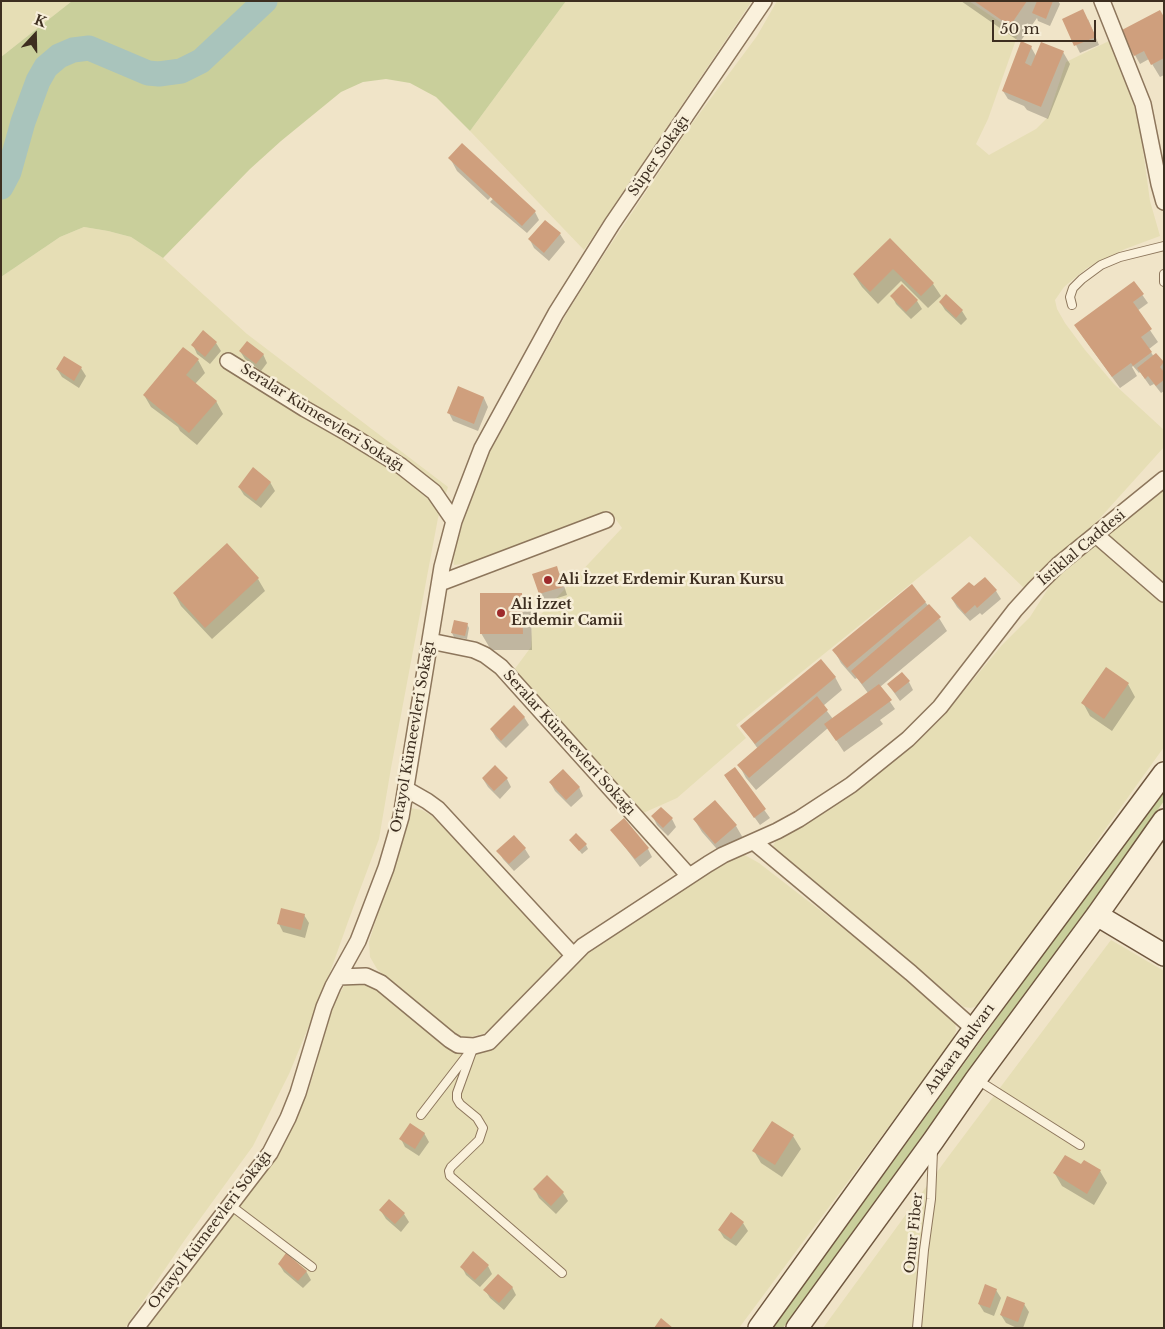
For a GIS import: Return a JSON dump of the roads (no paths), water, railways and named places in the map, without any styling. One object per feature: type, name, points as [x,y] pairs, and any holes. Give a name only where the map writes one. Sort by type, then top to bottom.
[{"type":"main road","name":"Ankara Bulvarı","points":[[759,1328],[974,1029],[1164,773]]},
{"type":"main road","points":[[797,1328],[1164,820]]},
{"type":"main road","points":[[1096,915],[1164,955]]},
{"type":"street","name":"Süper Sokağı","points":[[556,313],[612,224],[764,1]]},
{"type":"street","points":[[1102,1],[1143,104],[1164,202]]},
{"type":"street","name":"Ortayol Kümeevleri Sokağı","points":[[136,1328],[270,1153],[288,1118],[308,1066],[324,1007],[358,941],[386,868],[401,817],[440,583],[454,521],[482,448],[556,313]]},
{"type":"street","name":"Seralar Kümeevleri Sokağı","points":[[228,361],[401,466],[434,492],[454,521]]},
{"type":"street","name":"İstiklal Caddesi","points":[[754,842],[799,819],[825,803],[851,785],[908,739],[940,707],[1015,610],[1035,588],[1058,565],[1164,479]]},
{"type":"street","points":[[440,583],[606,520]]},
{"type":"street","points":[[1096,535],[1164,594]]},
{"type":"street","name":"Seralar Kümeevleri Sokağı","points":[[430,641],[474,650],[485,655],[501,667],[689,876]]},
{"type":"street","points":[[406,789],[438,809],[573,955]]},
{"type":"street","points":[[339,977],[366,976],[373,978],[458,1045],[474,1046],[489,1042],[573,955],[594,938],[723,855],[754,842],[911,973],[974,1029]]},
{"type":"lane","points":[[1072,305],[1070,297],[1073,288],[1101,265],[1120,257],[1164,246]]},
{"type":"lane","points":[[1164,274],[1164,282]]},
{"type":"lane","points":[[421,1115],[474,1046]]},
{"type":"lane","points":[[474,1046],[456,1099],[477,1118],[483,1128],[479,1140],[451,1167],[449,1171],[450,1176],[562,1273]]},
{"type":"lane","points":[[976,1079],[1080,1145]]},
{"type":"lane","name":"Onur Fiber","points":[[918,1328],[924,1250],[931,1200],[933,1141]]},
{"type":"lane","points":[[230,1205],[312,1267]]},
{"type":"waterway","points":[[1,187],[9,172],[23,122],[38,81],[46,67],[59,56],[73,50],[89,48],[148,73],[159,74],[181,71],[201,61],[265,1]]},
{"type":"place","name":"Ali İzzet Erdemir Kuran Kursu","points":[[548,580]]},
{"type":"place","name":"Ali İzzet Erdemir Camii","points":[[501,613]]}]
